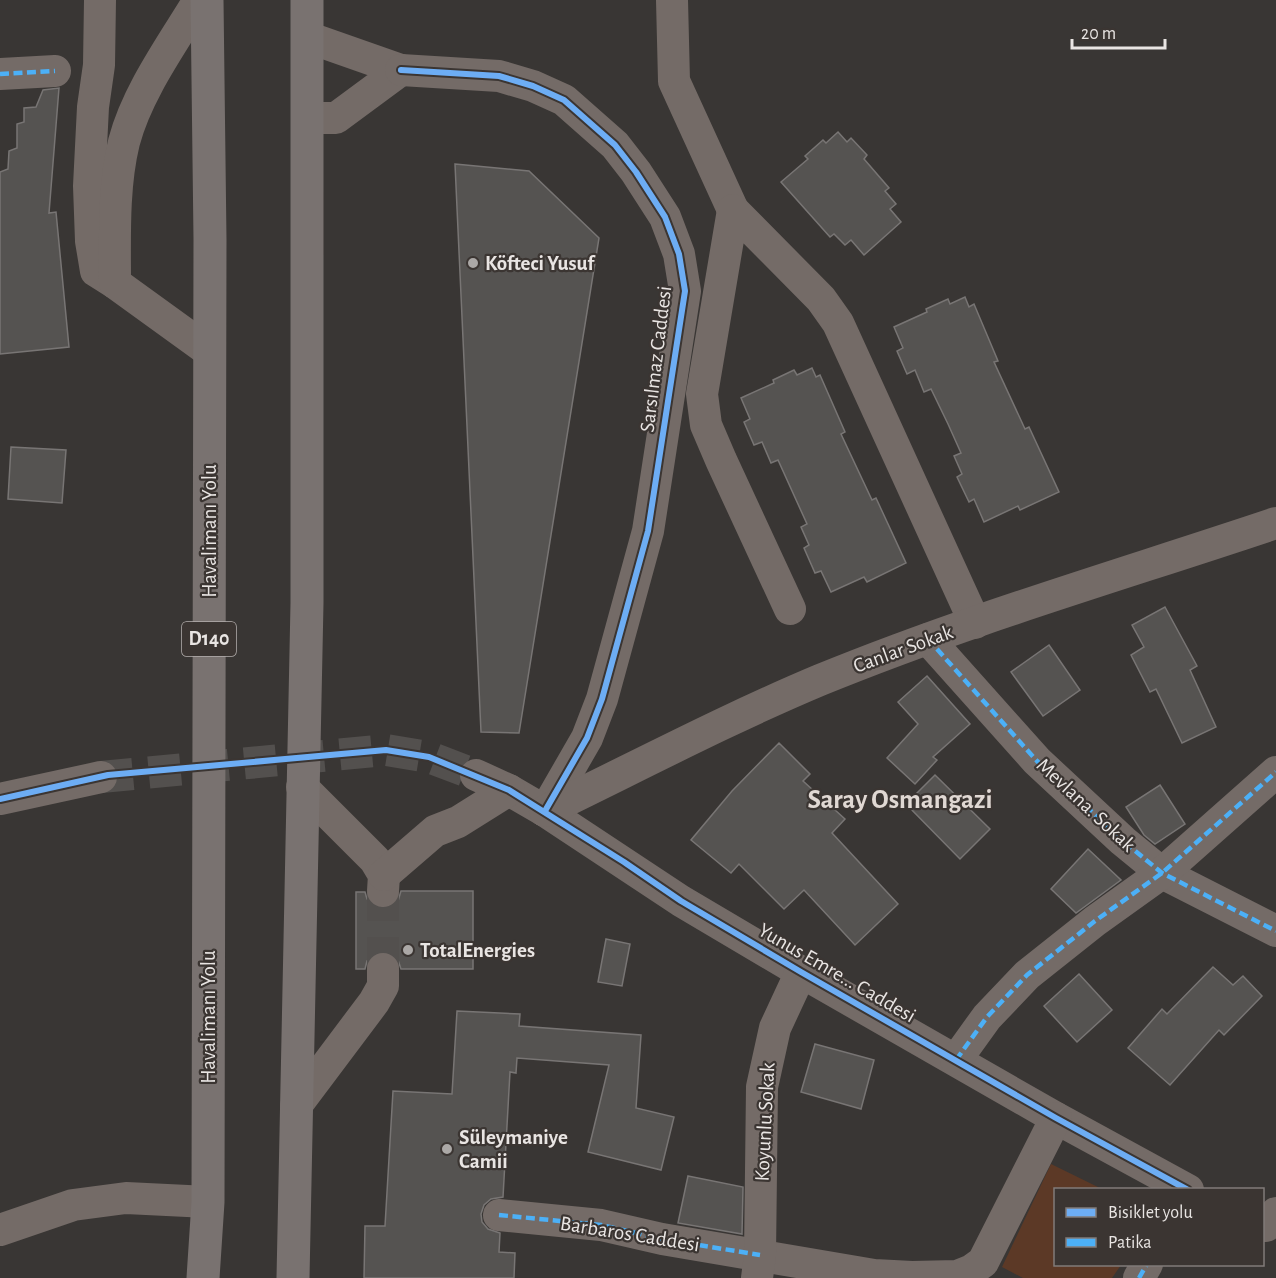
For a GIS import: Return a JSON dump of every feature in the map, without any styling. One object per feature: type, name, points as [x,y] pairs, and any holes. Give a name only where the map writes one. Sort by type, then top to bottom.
[{"type":"highway","name":"Havalimanı Yolu","points":[[203,1278],[208,1202],[207,0]]},
{"type":"highway","points":[[293,1278],[307,603],[307,0]]},
{"type":"street","points":[[100,0],[99,65],[93,107],[90,157],[91,230],[96,271],[209,351]]},
{"type":"street","points":[[115,283],[119,171],[126,137],[137,106],[199,0]]},
{"type":"street","points":[[672,0],[674,81],[733,210],[821,298],[838,323],[975,623]]},
{"type":"street","name":"Sarsılmaz Caddesi","points":[[307,37],[400,70],[499,76],[533,86],[564,100],[615,145],[636,172],[665,217],[679,254],[685,291],[648,531],[602,699],[587,738],[545,811]]},
{"type":"street","points":[[308,118],[336,118],[400,70]]},
{"type":"street","points":[[0,74],[55,71]]},
{"type":"street","points":[[733,210],[702,394],[706,425],[790,609]]},
{"type":"street","name":"Canlar Sokak","points":[[545,811],[809,685],[928,639],[1276,523]]},
{"type":"street","name":"Mevlana. Sokak","points":[[928,639],[1037,761],[1123,841],[1162,873],[1276,932]]},
{"type":"street","points":[[956,1060],[987,1017],[1027,975],[1095,921],[1162,873],[1276,772]]},
{"type":"street","name":"Yunus Emre... Caddesi","points":[[476,775],[509,790],[545,811],[681,901],[801,972],[1056,1118],[1185,1188]]},
{"type":"street","points":[[0,799],[100,777]]},
{"type":"street","points":[[302,787],[375,860],[383,883],[435,831],[458,822],[509,790]]},
{"type":"street","points":[[296,1106],[374,1002],[382,986],[383,969]]},
{"type":"street","name":"Koyunlu Sokak","points":[[759,1267],[762,1087],[775,1028],[801,972]]},
{"type":"street","name":"Barbaros Caddesi","points":[[499,1215],[601,1225],[662,1239],[759,1267],[874,1275],[957,1276],[972,1270],[983,1262],[1056,1118]]},
{"type":"street","points":[[0,1230],[73,1206],[126,1198],[208,1202]]},
{"type":"shaded area","points":[[1051,1164],[1100,1188],[1054,1188],[1054,1266],[1120,1266],[1112,1278],[1023,1278],[1002,1267]]},
{"type":"building","points":[[59,88],[49,213],[56,212],[69,347],[0,354],[0,172],[8,169],[9,151],[17,148],[17,124],[24,122],[24,108],[36,107],[43,90]]},
{"type":"building","points":[[838,132],[847,142],[851,138],[867,155],[864,159],[889,188],[885,191],[896,204],[890,209],[901,222],[864,255],[851,240],[845,245],[834,234],[830,237],[781,182],[808,159],[805,156],[823,140],[826,143]]},
{"type":"building","points":[[455,164],[529,171],[599,238],[519,733],[481,732]]},
{"type":"building","points":[[965,297],[969,307],[974,304],[998,361],[994,362],[1025,429],[1029,427],[1059,492],[1020,510],[1018,506],[984,522],[974,499],[969,502],[957,477],[962,474],[954,456],[961,453],[948,424],[931,389],[924,392],[915,370],[907,374],[897,351],[903,348],[894,327],[927,312],[926,309],[948,299],[950,304]]},
{"type":"building","points":[[812,368],[816,377],[820,375],[845,432],[841,434],[872,500],[876,498],[906,563],[867,582],[864,577],[831,592],[821,571],[815,573],[804,548],[809,545],[801,527],[807,524],[778,460],[771,463],[762,442],[754,445],[744,422],[750,419],[741,398],[774,383],[773,380],[794,370],[797,375]]},
{"type":"building","points":[[11,447],[66,450],[62,503],[8,499]]},
{"type":"building","points":[[1165,607],[1197,666],[1190,670],[1216,727],[1182,743],[1156,689],[1150,692],[1131,655],[1144,647],[1132,625]]},
{"type":"building","points":[[1049,645],[1080,690],[1043,716],[1011,672]]},
{"type":"building","points":[[927,676],[970,724],[933,757],[937,760],[915,784],[887,758],[918,724],[898,702]]},
{"type":"building","points":[[779,743],[810,774],[803,781],[845,819],[832,833],[898,904],[855,945],[804,890],[784,909],[739,864],[731,873],[691,840],[732,791]]},
{"type":"building","points":[[935,775],[990,829],[960,859],[906,804]]},
{"type":"building","points":[[1160,785],[1185,824],[1155,844],[1144,835],[1126,807]]},
{"type":"building","points":[[1088,849],[1121,880],[1076,913],[1051,889]]},
{"type":"building","points":[[401,891],[473,891],[473,969],[401,969],[398,960],[391,953],[384,951],[374,954],[367,961],[365,969],[356,969],[356,892],[365,892],[373,906],[382,909],[392,907],[398,901]]},
{"type":"building","points":[[606,939],[630,944],[622,986],[598,982]]},
{"type":"building","points":[[1213,967],[1233,985],[1243,976],[1262,996],[1224,1035],[1219,1030],[1170,1085],[1128,1048],[1162,1009],[1167,1014]]},
{"type":"building","points":[[1079,974],[1112,1010],[1077,1042],[1044,1006]]},
{"type":"building","points":[[457,1011],[520,1014],[519,1026],[641,1035],[636,1108],[674,1117],[661,1170],[588,1152],[609,1065],[517,1058],[516,1073],[510,1072],[503,1197],[491,1199],[484,1205],[481,1214],[482,1222],[488,1229],[500,1233],[499,1252],[515,1253],[514,1278],[364,1278],[365,1226],[385,1226],[393,1091],[452,1094]]},
{"type":"building","points":[[815,1044],[874,1060],[861,1109],[801,1092]]},
{"type":"building","points":[[688,1176],[743,1187],[742,1234],[678,1223]]},
{"type":"tunnel","points":[[101,777],[386,750],[429,757],[476,775]]},
{"type":"tunnel","points":[[383,891],[383,969]]},
{"type":"marked path","points":[[0,74],[55,71]]},
{"type":"marked path","points":[[928,639],[1037,761],[1123,841],[1162,873],[1276,931]]},
{"type":"marked path","points":[[956,1060],[987,1017],[1027,975],[1095,921],[1162,873],[1276,772]]},
{"type":"marked path","points":[[499,1215],[601,1225],[662,1239],[760,1255]]},
{"type":"marked path","points":[[1139,1278],[1146,1266]]},
{"type":"cycle path","points":[[401,70],[499,76],[533,86],[564,100],[615,145],[636,172],[665,217],[679,254],[685,291],[648,531],[602,699],[587,738],[545,811]]},
{"type":"cycle path","points":[[0,799],[108,775],[386,750],[429,757],[509,790],[624,862],[681,901],[801,972],[1056,1118],[1184,1188]]},
{"type":"place","name":"Köfteci Yusuf","points":[[473,263]]},
{"type":"place","name":"TotalEnergies","points":[[408,950]]},
{"type":"place","name":"Süleymaniye Camii","points":[[447,1149]]},
{"type":"district","name":"Saray Osmangazi","points":[[900,799]]}]
